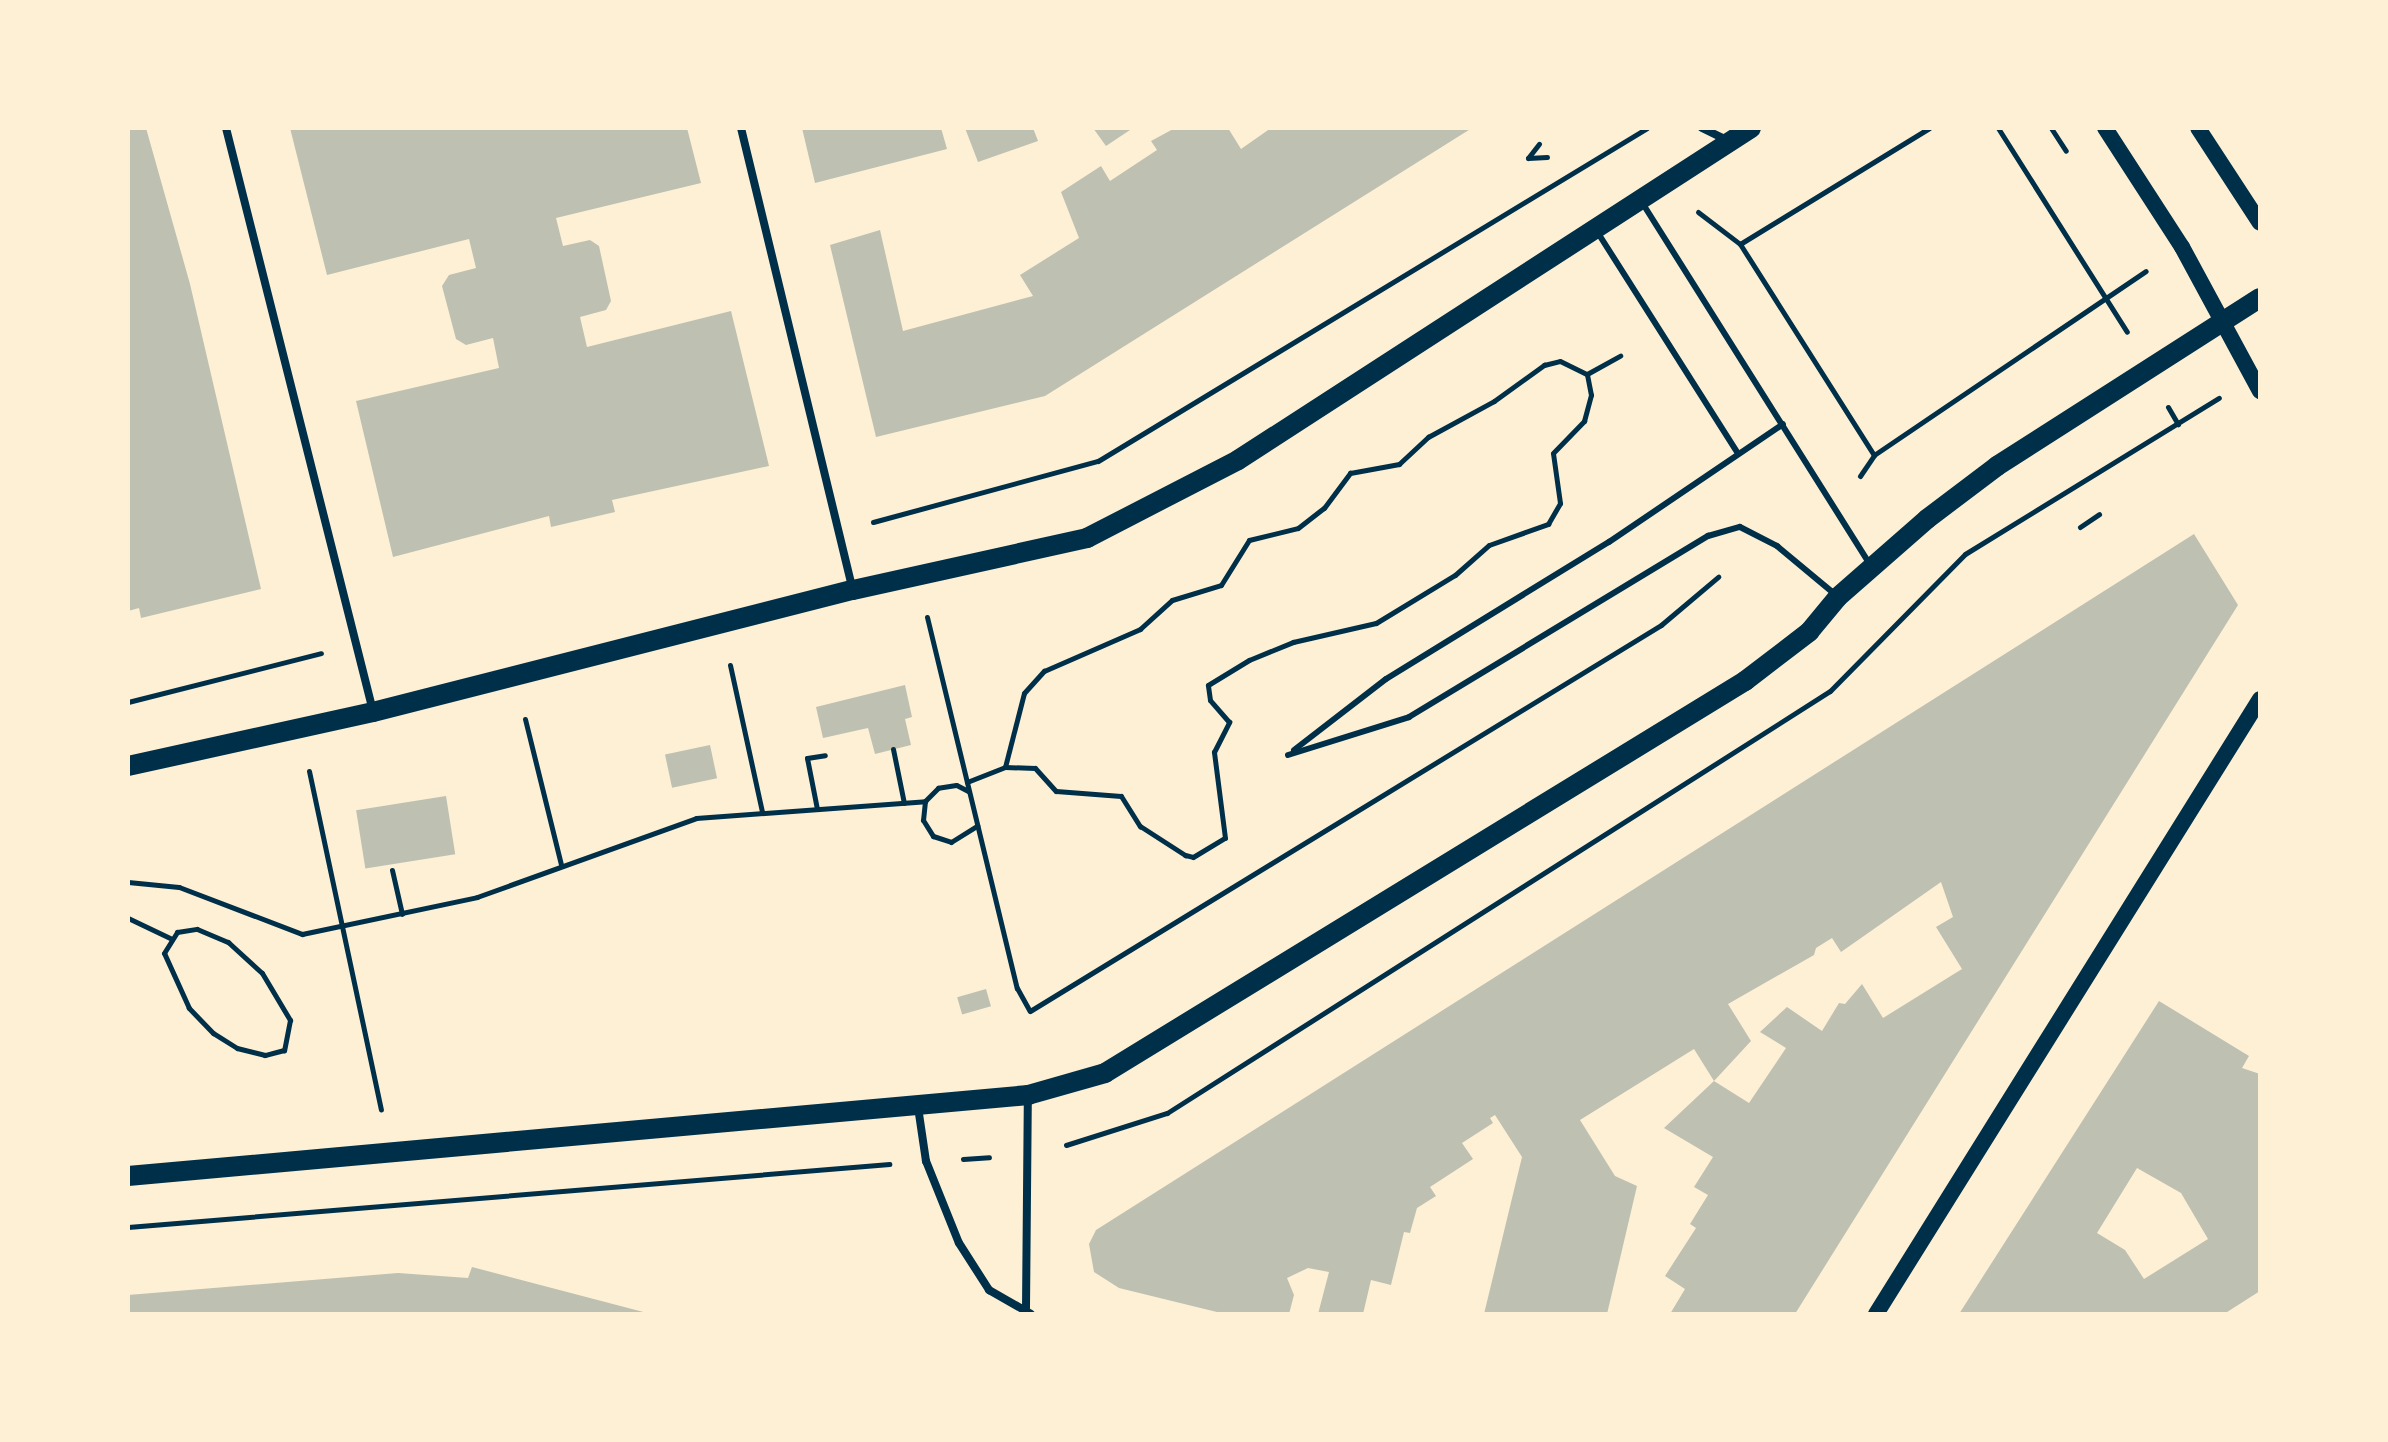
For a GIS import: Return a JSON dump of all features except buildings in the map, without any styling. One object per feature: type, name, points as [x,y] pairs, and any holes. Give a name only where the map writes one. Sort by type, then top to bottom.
[{"type":"main road","points":[[128,766],[373,712],[853,590],[1087,538],[1238,460],[1751,128]]},
{"type":"main road","points":[[2105,128],[2182,247],[2260,391]]},
{"type":"main road","points":[[2198,128],[2260,223]]},
{"type":"main road","points":[[128,1176],[384,1156],[1028,1095],[1105,1073],[1745,681],[1809,632],[1838,597],[1873,570],[1927,519],[1997,466],[2223,326],[2260,298]]},
{"type":"main road","points":[[1876,1314],[2260,699]]},
{"type":"street","points":[[226,128],[373,712]]},
{"type":"street","points":[[741,128],[853,590]]},
{"type":"street","points":[[1702,128],[1712,137],[1730,140]]},
{"type":"street","points":[[918,1105],[926,1161],[959,1243],[989,1290],[1028,1311],[1028,1095]]},
{"type":"lane","points":[[1640,200],[1873,570]]},
{"type":"lane","points":[[1596,230],[1737,452]]},
{"type":"lane","points":[[1783,424],[1737,452],[1609,542],[1386,679],[1288,755],[1409,717],[1708,536],[1740,527],[1777,546],[1838,597]]},
{"type":"path","points":[[1740,244],[1929,128]]},
{"type":"path","points":[[1998,128],[2109,296],[2178,424]]},
{"type":"path","points":[[867,524],[1098,461],[1398,274],[1646,129]]},
{"type":"path","points":[[1539,144],[1528,158],[1547,157]]},
{"type":"path","points":[[1697,211],[1740,244],[1874,455]]},
{"type":"path","points":[[1587,374],[1620,356]]},
{"type":"path","points":[[1005,767],[1024,693],[1044,671],[1140,629],[1172,600],[1221,585],[1249,540],[1298,528],[1324,508],[1350,473],[1399,464],[1428,437],[1494,401],[1544,365],[1560,361],[1587,374]]},
{"type":"path","points":[[967,782],[1005,767],[1035,768],[1056,791],[1121,796],[1140,826],[1185,855],[1193,857],[1225,838],[1214,752],[1229,722],[1210,700],[1208,685],[1228,670],[1293,642],[1376,623],[1455,575],[1489,545],[1548,524],[1560,503],[1553,453],[1584,421],[1591,395],[1587,374]]},
{"type":"path","points":[[2080,527],[2099,514]]},
{"type":"path","points":[[926,614],[1017,988],[1030,1011]]},
{"type":"path","points":[[128,702],[331,651]]},
{"type":"path","points":[[729,660],[762,812]]},
{"type":"path","points":[[523,710],[561,865]]},
{"type":"path","points":[[893,749],[904,803]]},
{"type":"path","points":[[817,809],[807,758],[825,755]]},
{"type":"path","points":[[308,767],[345,927],[381,1112],[388,1204]]},
{"type":"path","points":[[128,882],[179,887],[290,933],[345,927],[477,897],[658,828],[762,812],[925,801],[946,785],[968,791]]},
{"type":"path","points":[[925,801],[923,820],[941,841],[960,840],[977,826]]},
{"type":"path","points":[[392,870],[402,914]]},
{"type":"path","points":[[128,918],[170,938],[197,929],[228,942],[250,960],[290,1020],[284,1050],[255,1053],[213,1033],[173,981],[164,953],[170,938]]},
{"type":"path","points":[[128,1227],[489,1197]]}]
